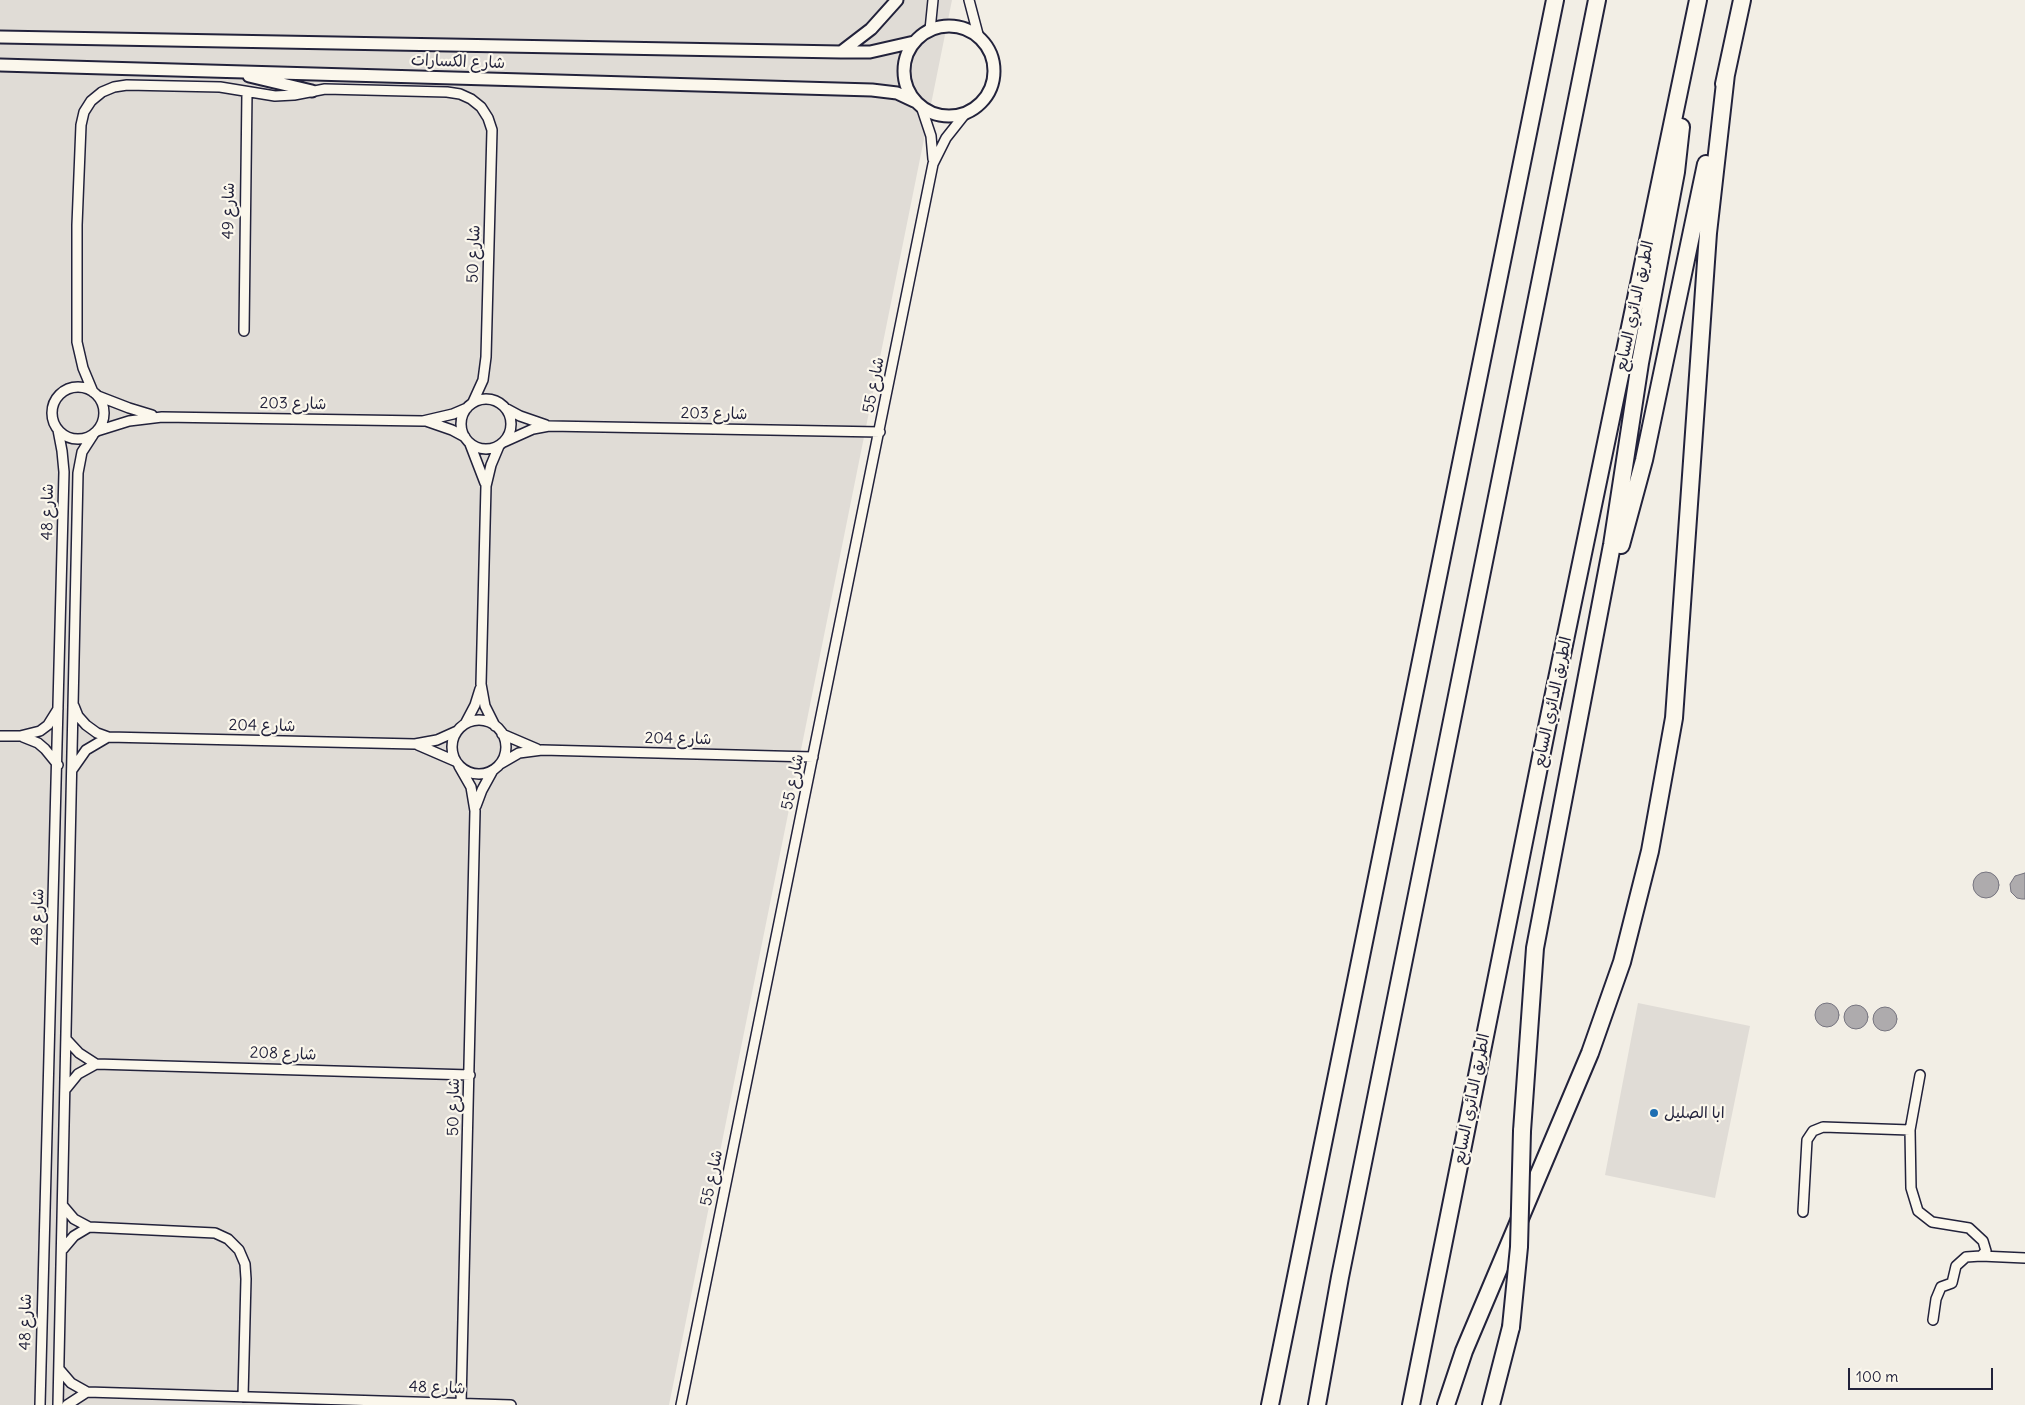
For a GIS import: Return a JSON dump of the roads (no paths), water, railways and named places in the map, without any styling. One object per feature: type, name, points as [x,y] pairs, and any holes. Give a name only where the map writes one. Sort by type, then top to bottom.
[{"type":"highway","points":[[1270,1405],[1555,0]]},
{"type":"highway","points":[[1317,1405],[1342,1267],[1597,0]]},
{"type":"highway","name":"الطريق الدائري السابع","points":[[1411,1405],[1548,722],[1698,0]]},
{"type":"highway","points":[[1595,641],[1644,460],[1690,236],[1742,0]]},
{"type":"highway","points":[[1491,1405],[1511,1327],[1519,1247],[1522,1131],[1535,948],[1595,641],[1640,364],[1676,172],[1690,38]]},
{"type":"highway","points":[[1446,1405],[1464,1351],[1590,1053],[1622,962],[1650,851],[1674,718],[1708,233],[1726,74]]},
{"type":"street","points":[[840,52],[871,29],[897,0]]},
{"type":"street","points":[[930,30],[933,0]]},
{"type":"street","points":[[965,114],[981,104],[991,88],[994,70],[990,52],[979,38],[968,0]]},
{"type":"street","name":"شارع الكسارات","points":[[918,105],[907,90],[904,78],[904,65],[907,53],[914,42],[930,30],[950,26],[961,27],[979,38]]},
{"type":"street","name":"شارع الكسارات","points":[[0,37],[840,52],[870,52],[914,42]]},
{"type":"street","name":"شارع الكسارات","points":[[0,65],[872,90],[896,93],[936,115],[950,117],[965,114]]},
{"type":"street","points":[[232,72],[267,82],[312,91]]},
{"type":"street","name":"شارع الكسارات","points":[[96,394],[79,355],[76,325],[81,125],[84,112],[91,101],[108,89],[127,85],[220,87],[285,96],[325,89],[447,92],[460,94],[471,99],[481,107]]},
{"type":"street","name":"شارع 49","points":[[244,330],[247,92]]},
{"type":"street","name":"شارع 55","points":[[680,1405],[814,757],[933,164],[931,136],[918,105]]},
{"type":"street","name":"شارع 50","points":[[470,405],[483,380],[486,357],[493,142],[488,118],[481,107]]},
{"type":"street","name":"شارع 55","points":[[933,164],[946,138],[965,114]]},
{"type":"street","points":[[75,387],[88,388],[96,394],[102,401],[104,413],[101,426],[87,438],[74,439],[62,435],[52,419],[51,413],[52,406],[58,395],[69,388],[75,387]]},
{"type":"street","name":"شارع 203","points":[[96,394],[129,408],[162,417]]},
{"type":"street","points":[[481,684],[475,705],[465,724],[457,731],[453,740],[452,751],[457,764],[467,772],[475,774],[484,774],[496,767],[505,749],[502,734],[495,726],[484,706],[481,684],[486,486],[491,465],[501,444],[508,436],[512,423],[503,405],[486,398],[470,405],[461,422],[486,486]]},
{"type":"street","name":"شارع 203","points":[[95,433],[129,420],[162,417],[423,421],[453,414],[470,405]]},
{"type":"street","name":"شارع 203","points":[[507,410],[549,426]]},
{"type":"street","name":"شارع 203","points":[[423,421],[445,427],[467,440]]},
{"type":"street","name":"شارع 203","points":[[501,444],[533,429],[549,426],[880,432]]},
{"type":"street","name":"شارع 48","points":[[40,1405],[43,1213],[58,765],[64,472],[58,430]]},
{"type":"street","name":"شارع 48","points":[[58,1405],[78,473],[82,452],[95,433]]},
{"type":"street","points":[[467,440],[484,449],[501,444]]},
{"type":"street","name":"شارع 204","points":[[73,704],[78,716],[86,726],[108,738],[415,744],[437,740],[457,731]]},
{"type":"street","points":[[0,736],[30,735],[44,728],[59,707]]},
{"type":"street","points":[[465,724],[480,721],[495,726]]},
{"type":"street","name":"شارع 204","points":[[502,734],[542,750]]},
{"type":"street","points":[[20,736],[38,743],[58,765]]},
{"type":"street","name":"شارع 204","points":[[72,770],[86,750],[108,738]]},
{"type":"street","name":"شارع 204","points":[[415,744],[457,764]]},
{"type":"street","name":"شارع 204","points":[[496,767],[519,753],[542,750],[814,757]]},
{"type":"street","name":"شارع 50","points":[[457,764],[471,787],[475,811],[461,1404]]},
{"type":"street","name":"شارع 50","points":[[475,811],[482,790],[496,767]]},
{"type":"street","points":[[66,1039],[79,1054],[96,1064]]},
{"type":"street","points":[[65,1090],[78,1074],[96,1064]]},
{"type":"street","name":"شارع 208","points":[[96,1064],[470,1075]]},
{"type":"street","points":[[1920,1076],[1910,1130],[1911,1188],[1918,1211],[1932,1222],[1969,1228],[1983,1241],[1986,1251],[1980,1256]]},
{"type":"street","points":[[1803,1212],[1806,1140],[1813,1131],[1823,1127],[1910,1130]]},
{"type":"street","points":[[63,1206],[74,1219],[89,1228],[214,1232],[228,1239],[238,1250],[245,1264],[242,1397]]},
{"type":"street","points":[[62,1250],[74,1236],[89,1228]]},
{"type":"street","points":[[1933,1320],[1936,1299],[1941,1287],[1952,1283],[1956,1266],[1966,1257],[2025,1258]]},
{"type":"street","points":[[59,1369],[71,1383],[87,1392],[67,1405]]},
{"type":"street","name":"شارع 48","points":[[87,1392],[511,1405]]},
{"type":"place","name":"ابا الصليل","points":[[1654,1113]]}]
